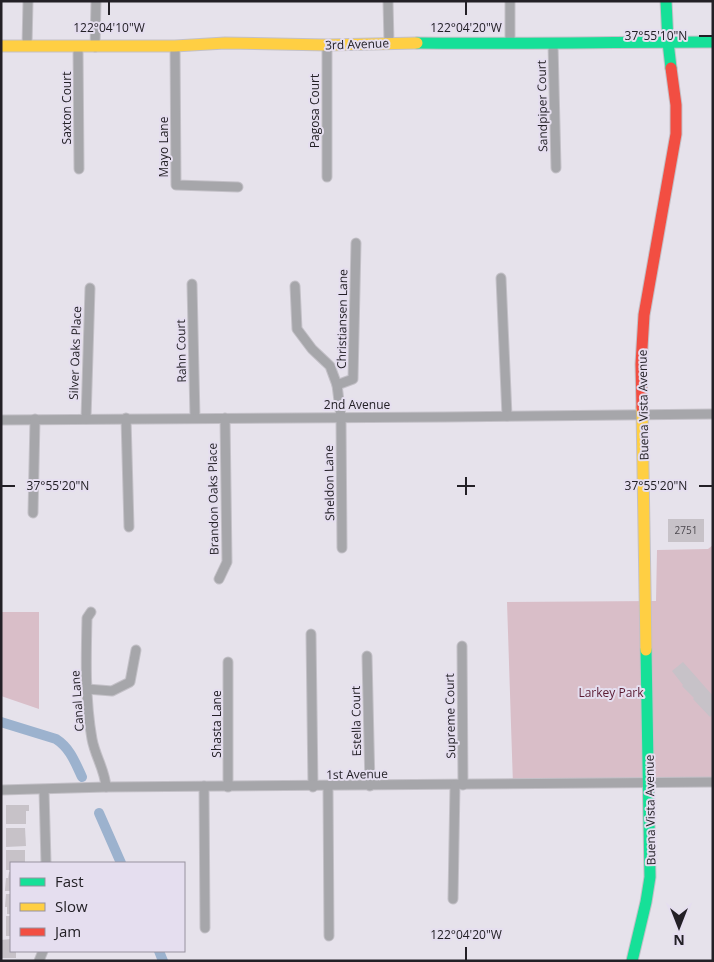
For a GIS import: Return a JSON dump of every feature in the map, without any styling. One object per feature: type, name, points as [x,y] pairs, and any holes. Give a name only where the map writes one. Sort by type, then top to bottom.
[{"type":"street","points":[[27,46],[28,1]]},
{"type":"street","points":[[95,47],[96,1]]},
{"type":"street","points":[[388,1],[389,43]]},
{"type":"street","points":[[510,1],[510,43]]},
{"type":"street","name":"Buena Vista Avenue","points":[[632,961],[650,877],[650,783],[641,364],[644,316],[676,134],[676,105],[668,42],[666,1]]},
{"type":"street","name":"3rd Avenue","points":[[1,46],[175,46],[226,43],[327,45],[389,43],[553,44],[577,42],[713,42]]},
{"type":"street","name":"Sandpiper Court","points":[[553,44],[556,168]]},
{"type":"street","name":"Pagosa Court","points":[[327,45],[327,177]]},
{"type":"street","name":"Mayo Lane","points":[[175,46],[176,185],[238,187]]},
{"type":"street","name":"Saxton Court","points":[[78,47],[79,169]]},
{"type":"street","name":"Christiansen Lane","points":[[337,385],[354,379],[356,243]]},
{"type":"street","points":[[501,278],[507,416]]},
{"type":"street","name":"Rahn Court","points":[[192,284],[195,418]]},
{"type":"street","name":"Sheldon Lane","points":[[295,286],[297,329],[312,350],[330,366],[337,385],[341,417],[342,548]]},
{"type":"street","name":"Silver Oaks Place","points":[[86,419],[90,288]]},
{"type":"street","name":"2nd Avenue","points":[[1,420],[713,414]]},
{"type":"street","points":[[126,418],[129,527]]},
{"type":"street","name":"Brandon Oaks Place","points":[[219,579],[227,562],[225,418]]},
{"type":"street","points":[[33,513],[35,419]]},
{"type":"street","name":"Canal Lane","points":[[91,612],[87,618],[87,689],[92,740],[105,778],[106,787]]},
{"type":"street","points":[[311,634],[313,786]]},
{"type":"street","name":"Supreme Court","points":[[453,899],[459,785],[462,646]]},
{"type":"street","points":[[87,689],[112,691],[130,682],[136,650]]},
{"type":"street","name":"Estella Court","points":[[367,656],[370,786]]},
{"type":"street","name":"Shasta Lane","points":[[228,662],[228,786]]},
{"type":"street","name":"1st Avenue","points":[[1,790],[106,787],[713,782]]},
{"type":"street","points":[[204,786],[205,928]]},
{"type":"street","points":[[328,786],[329,936]]},
{"type":"street","points":[[44,790],[46,862]]},
{"type":"green space","name":"Larkey Park","points":[[713,545],[713,782],[513,785],[507,602],[656,601],[657,550],[708,549]]},
{"type":"green space","points":[[1,612],[39,612],[39,709],[1,696]]},
{"type":"building","points":[[668,519],[704,519],[704,542],[668,542]]},
{"type":"building","points":[[683,662],[713,696],[713,714],[710,717],[682,686],[672,671]]},
{"type":"building","points":[[6,805],[29,805],[29,811],[26,811],[26,824],[6,824]]},
{"type":"building","points":[[6,828],[25,828],[26,846],[6,847]]},
{"type":"building","points":[[6,850],[25,850],[25,862],[10,862],[10,870],[6,870]]},
{"type":"building","points":[[10,872],[10,891],[5,891],[6,878],[8,878]]},
{"type":"building","points":[[6,894],[10,894],[10,914],[7,914],[7,907],[5,907]]},
{"type":"building","points":[[6,916],[10,916],[10,936],[6,936]]},
{"type":"building","points":[[10,939],[10,952],[16,952],[16,958],[1,958],[1,940]]},
{"type":"waterway","points":[[1,722],[56,739],[69,751],[82,777]]},
{"type":"waterway","points":[[99,813],[121,862]]},
{"type":"waterway","points":[[159,952],[163,961]]},
{"type":"traffic: fast","points":[[666,1],[671,68]]},
{"type":"traffic: fast","points":[[417,43],[713,42]]},
{"type":"traffic: fast","points":[[632,961],[650,877],[646,650]]},
{"type":"traffic: slow","points":[[1,46],[417,43]]},
{"type":"traffic: slow","points":[[642,408],[646,650]]},
{"type":"traffic: jam","points":[[642,408],[641,364],[644,315],[676,134],[676,105],[671,68]]}]
